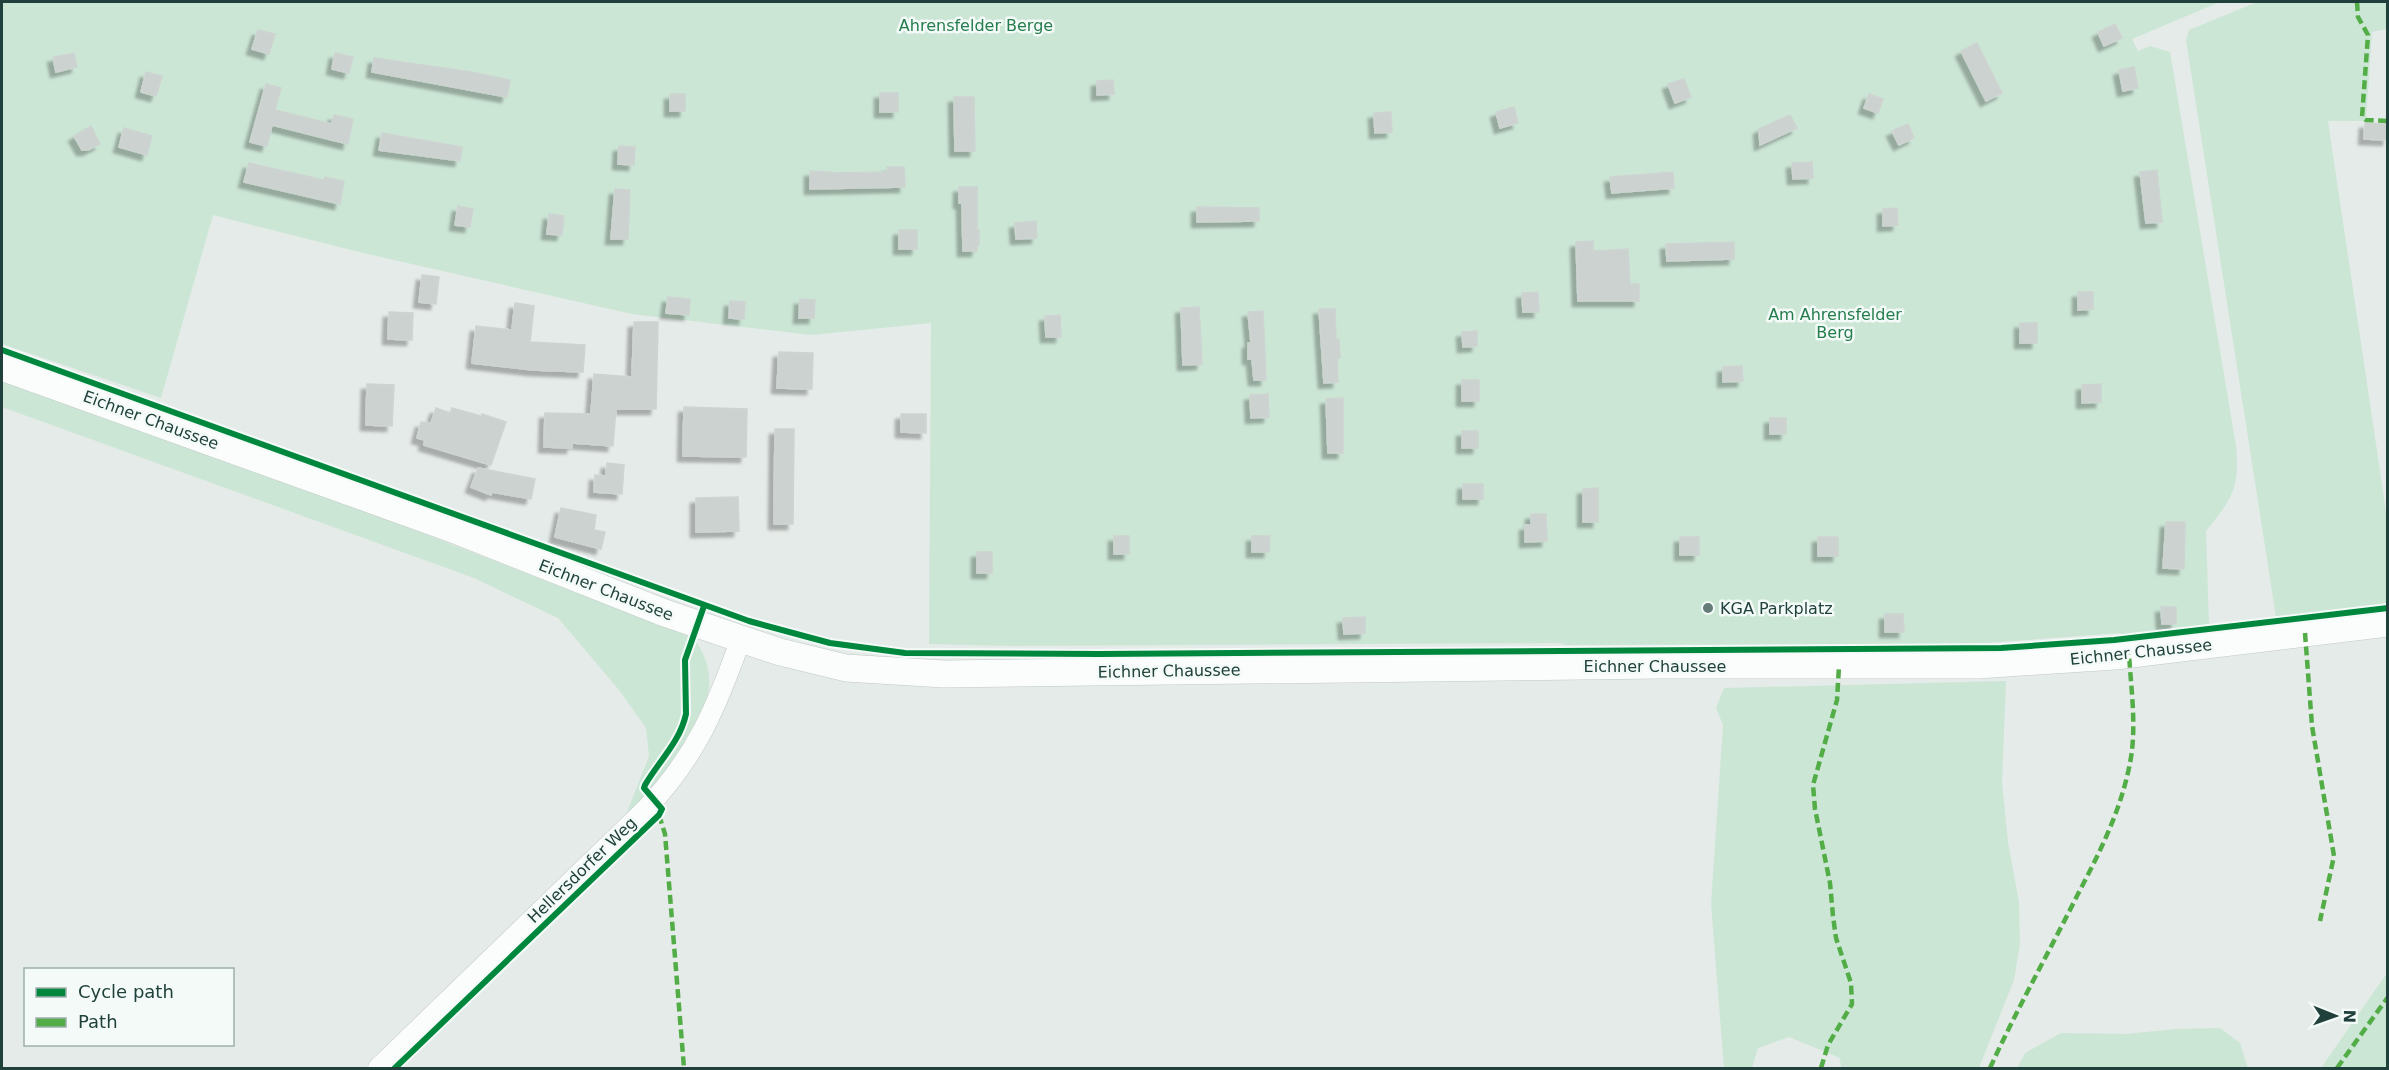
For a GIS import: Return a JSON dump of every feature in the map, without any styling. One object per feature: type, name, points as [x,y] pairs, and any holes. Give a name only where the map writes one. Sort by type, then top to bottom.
[{"type":"main road","name":"Eichner Chaussee","points":[[2,367],[450,528],[652,608],[802,658],[846,668],[912,674],[1659,665],[1978,665],[2115,656],[2388,622]]},
{"type":"street","name":"Hellersdorfer Weg","points":[[378,1068],[638,817],[670,782],[689,757],[713,713],[741,639]]},
{"type":"green space","name":"Am Ahrensfelder Berg","points":[[2,2],[2220,2],[2132,39],[2138,51],[2150,46],[2170,52],[2236,446],[2237,472],[2232,492],[2206,531],[2209,624],[2122,635],[2120,633],[1973,644],[1567,645],[1559,643],[1009,646],[929,644],[931,323],[812,335],[632,314],[363,253],[213,215],[161,398],[2,344]]},
{"type":"green space","points":[[2257,2],[2387,2],[2387,29],[2372,32],[2366,121],[2328,121],[2387,518],[2387,606],[2276,617],[2186,40],[2189,30]]},
{"type":"green space","points":[[2,378],[314,491],[688,636],[681,668],[682,717],[673,739],[649,774],[643,791],[644,797],[626,815],[649,756],[646,728],[619,690],[558,618],[474,578],[2,407]]},
{"type":"green space","points":[[696,642],[706,662],[709,681],[707,701],[700,720],[689,739],[650,790],[647,787],[675,749],[687,724],[689,714],[688,661]]},
{"type":"green space","points":[[2006,681],[2002,783],[2008,842],[2019,902],[2020,944],[2014,980],[1979,1068],[1841,1068],[1840,1058],[1789,1037],[1758,1048],[1752,1068],[1724,1068],[1711,904],[1723,725],[1716,708],[1724,688]]},
{"type":"green space","points":[[2387,973],[2387,1068],[2321,1068]]},
{"type":"green space","points":[[2220,1028],[2240,1043],[2248,1068],[2017,1068],[2025,1053],[2061,1033],[2126,1034],[2175,1029]]},
{"type":"building","points":[[2115,24],[2122,38],[2104,46],[2098,32]]},
{"type":"building","points":[[258,30],[275,34],[269,54],[252,49]]},
{"type":"building","points":[[1977,43],[2002,93],[1986,101],[1961,51]]},
{"type":"building","points":[[74,53],[77,67],[56,72],[53,57]]},
{"type":"building","points":[[335,53],[353,57],[349,73],[332,69]]},
{"type":"building","points":[[374,58],[510,80],[507,97],[372,72]]},
{"type":"building","points":[[2134,67],[2138,88],[2123,91],[2119,70]]},
{"type":"building","points":[[146,72],[162,76],[156,96],[141,92]]},
{"type":"building","points":[[1684,79],[1691,97],[1675,103],[1668,84]]},
{"type":"building","points":[[1113,80],[1114,94],[1097,95],[1097,81]]},
{"type":"building","points":[[266,84],[281,88],[275,110],[332,124],[334,115],[353,119],[348,144],[272,125],[267,146],[250,142]]},
{"type":"building","points":[[880,93],[898,93],[898,112],[880,112]]},
{"type":"building","points":[[670,94],[685,94],[685,111],[670,111]]},
{"type":"building","points":[[1869,94],[1883,99],[1878,113],[1864,108]]},
{"type":"building","points":[[954,97],[974,97],[975,151],[955,151]]},
{"type":"building","points":[[1514,107],[1518,123],[1500,128],[1496,112]]},
{"type":"building","points":[[1391,112],[1392,132],[1375,133],[1374,113]]},
{"type":"building","points":[[1790,115],[1797,128],[1760,145],[1759,129]]},
{"type":"building","points":[[2365,123],[2388,124],[2388,140],[2364,139]]},
{"type":"building","points":[[1908,124],[1914,138],[1899,145],[1892,131]]},
{"type":"building","points":[[91,126],[100,144],[88,150],[82,150],[74,136]]},
{"type":"building","points":[[124,128],[152,136],[147,155],[119,147]]},
{"type":"building","points":[[382,133],[462,147],[460,161],[379,150]]},
{"type":"building","points":[[619,146],[635,147],[634,165],[618,164]]},
{"type":"building","points":[[1812,162],[1813,178],[1793,179],[1792,163]]},
{"type":"building","points":[[249,163],[324,180],[325,177],[344,181],[340,204],[244,182]]},
{"type":"building","points":[[887,167],[904,167],[905,187],[810,189],[810,171],[887,172]]},
{"type":"building","points":[[2157,170],[2162,222],[2146,223],[2140,172]]},
{"type":"building","points":[[1673,172],[1674,188],[1612,193],[1610,177]]},
{"type":"building","points":[[959,187],[977,187],[979,245],[977,245],[977,251],[963,251],[962,203],[959,203]]},
{"type":"building","points":[[615,189],[630,190],[628,239],[611,239]]},
{"type":"building","points":[[458,206],[473,209],[470,227],[455,225]]},
{"type":"building","points":[[1197,207],[1259,208],[1259,221],[1197,222]]},
{"type":"building","points":[[1897,208],[1898,225],[1883,226],[1883,209]]},
{"type":"building","points":[[549,214],[564,216],[562,235],[547,234]]},
{"type":"building","points":[[1036,221],[1037,238],[1016,239],[1015,223]]},
{"type":"building","points":[[899,230],[917,230],[917,249],[899,249]]},
{"type":"building","points":[[1593,241],[1593,251],[1628,249],[1630,284],[1639,284],[1639,301],[1578,301],[1576,242]]},
{"type":"building","points":[[1734,242],[1734,259],[1667,261],[1666,244]]},
{"type":"building","points":[[422,275],[439,277],[436,304],[419,302]]},
{"type":"building","points":[[1538,292],[1539,312],[1523,312],[1522,293]]},
{"type":"building","points":[[2078,292],[2093,292],[2093,309],[2078,310]]},
{"type":"building","points":[[668,297],[690,299],[689,315],[666,313]]},
{"type":"building","points":[[800,299],[815,300],[814,318],[799,318]]},
{"type":"building","points":[[730,301],[745,302],[744,319],[729,318]]},
{"type":"building","points":[[515,303],[534,306],[530,342],[585,345],[583,372],[533,370],[472,363],[476,326],[512,330]]},
{"type":"building","points":[[1199,307],[1202,364],[1183,365],[1181,308]]},
{"type":"building","points":[[1319,309],[1335,309],[1336,339],[1339,339],[1340,358],[1337,358],[1338,382],[1324,383]]},
{"type":"building","points":[[1263,311],[1266,380],[1254,380],[1252,359],[1248,359],[1248,343],[1251,343],[1248,312]]},
{"type":"building","points":[[389,312],[413,313],[412,340],[388,339]]},
{"type":"building","points":[[1060,315],[1061,337],[1046,337],[1045,316]]},
{"type":"building","points":[[634,322],[658,322],[656,409],[616,409],[613,446],[572,443],[572,448],[544,447],[545,413],[591,414],[594,374],[632,377]]},
{"type":"building","points":[[2020,323],[2037,323],[2037,343],[2020,343]]},
{"type":"building","points":[[1477,331],[1477,346],[1463,347],[1462,332]]},
{"type":"building","points":[[779,352],[813,353],[812,389],[777,388]]},
{"type":"building","points":[[1742,366],[1743,381],[1723,382],[1723,367]]},
{"type":"building","points":[[1462,380],[1479,380],[1479,401],[1462,401]]},
{"type":"building","points":[[367,384],[394,385],[392,426],[366,425]]},
{"type":"building","points":[[2101,384],[2101,402],[2082,403],[2082,385]]},
{"type":"building","points":[[1268,394],[1269,417],[1251,418],[1250,395]]},
{"type":"building","points":[[1343,398],[1343,453],[1328,453],[1326,399]]},
{"type":"building","points":[[684,407],[747,409],[746,457],[683,456]]},
{"type":"building","points":[[436,408],[450,413],[452,408],[481,416],[482,414],[506,422],[491,465],[424,445],[425,440],[417,438],[421,422],[431,423]]},
{"type":"building","points":[[901,414],[926,414],[926,433],[901,432]]},
{"type":"building","points":[[1770,418],[1786,418],[1786,434],[1770,434]]},
{"type":"building","points":[[775,429],[794,429],[793,524],[774,524]]},
{"type":"building","points":[[1462,431],[1478,431],[1478,448],[1462,448]]},
{"type":"building","points":[[607,463],[624,465],[622,494],[594,492],[595,475],[606,476]]},
{"type":"building","points":[[478,468],[535,479],[531,499],[492,492],[491,495],[471,487]]},
{"type":"building","points":[[1463,484],[1483,484],[1483,499],[1463,499]]},
{"type":"building","points":[[1598,488],[1598,522],[1583,522],[1583,489]]},
{"type":"building","points":[[738,497],[739,531],[696,532],[696,498]]},
{"type":"building","points":[[561,508],[596,515],[594,530],[605,532],[601,549],[555,537]]},
{"type":"building","points":[[1531,514],[1546,514],[1547,541],[1525,542],[1525,525],[1531,525]]},
{"type":"building","points":[[2166,522],[2185,522],[2184,569],[2163,568]]},
{"type":"building","points":[[1114,536],[1129,536],[1129,554],[1114,554]]},
{"type":"building","points":[[1252,536],[1270,536],[1269,552],[1252,552]]},
{"type":"building","points":[[1680,537],[1699,537],[1699,555],[1680,555]]},
{"type":"building","points":[[1818,537],[1838,537],[1838,556],[1818,556]]},
{"type":"building","points":[[977,552],[992,552],[992,573],[977,573]]},
{"type":"building","points":[[2161,607],[2176,607],[2176,624],[2162,624]]},
{"type":"building","points":[[1885,614],[1903,614],[1904,632],[1885,632]]},
{"type":"building","points":[[1365,617],[1365,633],[1344,634],[1343,618]]},
{"type":"marked path","points":[[2357,2],[2358,17],[2368,35],[2362,117],[2366,120],[2388,121]]},
{"type":"marked path","points":[[2305,633],[2312,726],[2334,856],[2320,921]]},
{"type":"marked path","points":[[1990,1068],[2094,862],[2121,797],[2130,763],[2133,736],[2129,654]]},
{"type":"marked path","points":[[1821,1068],[1828,1045],[1852,1004],[1851,983],[1836,938],[1830,883],[1815,809],[1813,785],[1837,700],[1839,666]]},
{"type":"marked path","points":[[659,815],[665,834],[684,1068]]},
{"type":"marked path","points":[[2337,1068],[2388,997]]},
{"type":"cycle path","points":[[2,350],[749,621],[830,643],[905,653],[1099,654],[2001,648],[2114,640],[2388,608]]},
{"type":"cycle path","points":[[395,1068],[659,815],[662,809],[644,788],[683,724],[686,714],[685,660],[704,606]]},
{"type":"place","name":"KGA Parkplatz","points":[[1708,608]]},
{"type":"park label","name":"Ahrensfelder Berge","points":[[976,25]]}]
